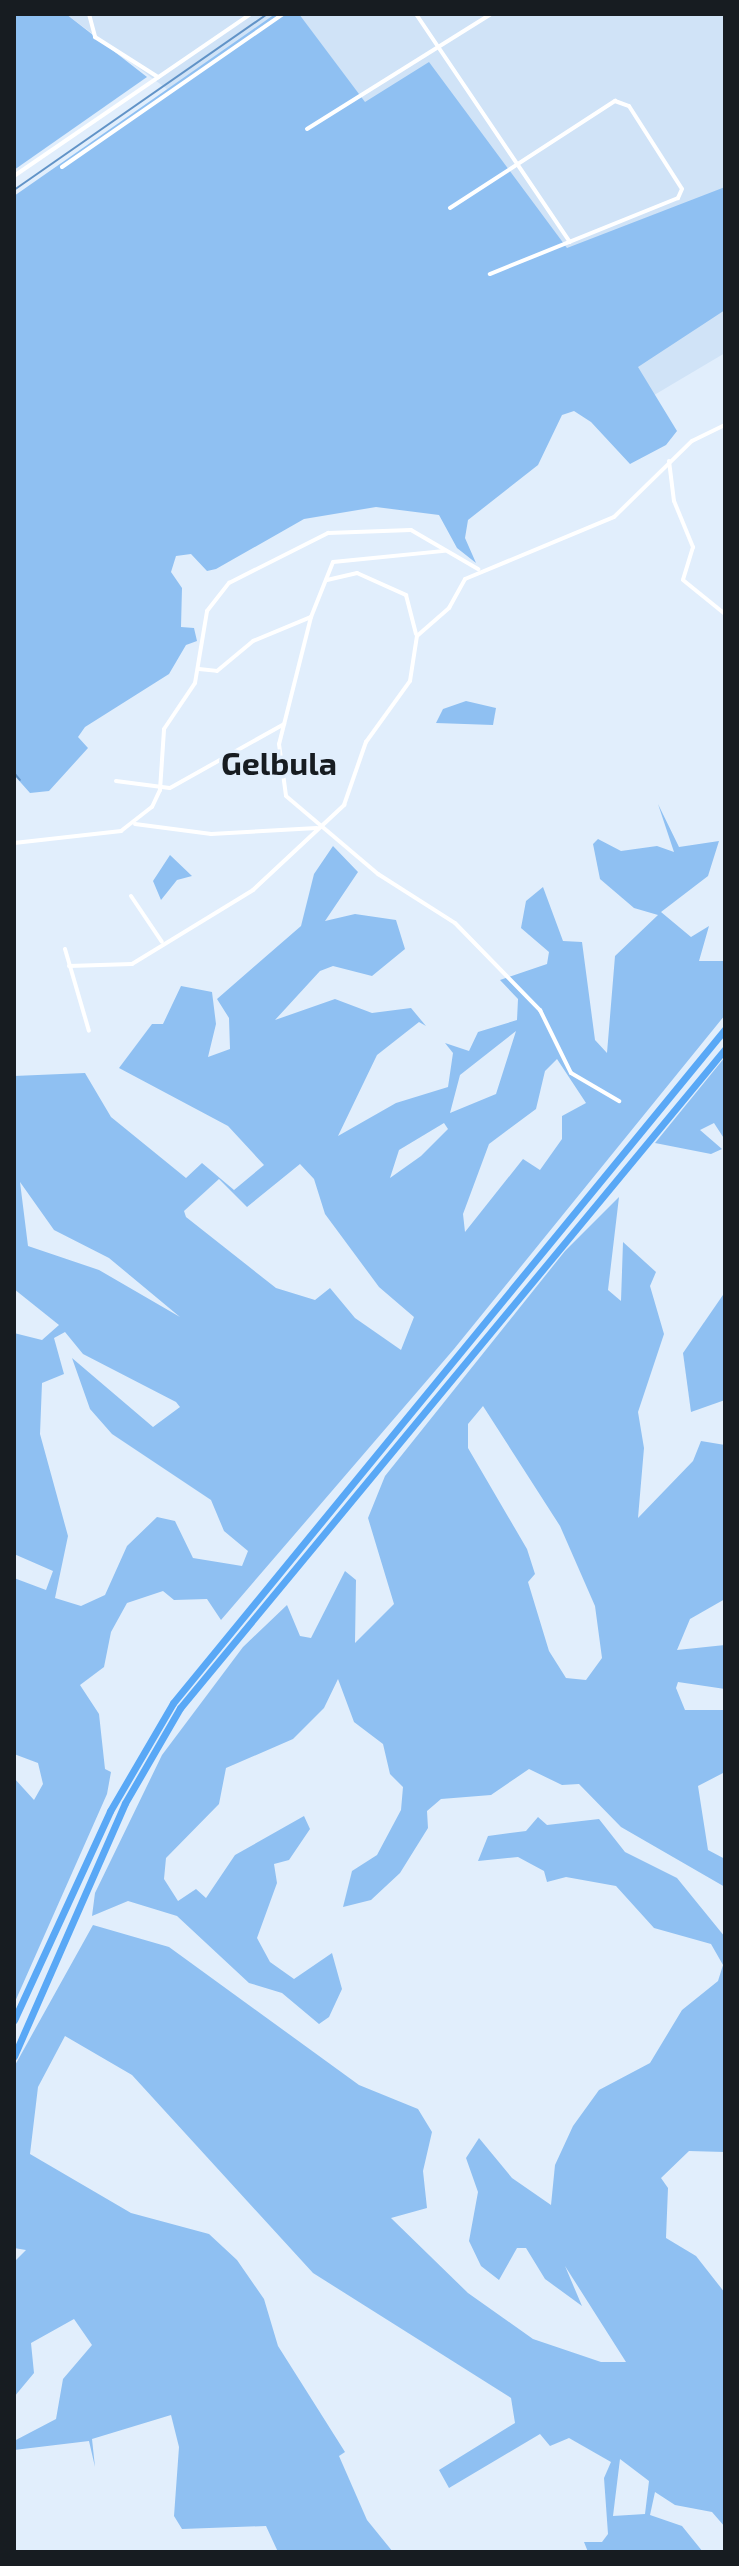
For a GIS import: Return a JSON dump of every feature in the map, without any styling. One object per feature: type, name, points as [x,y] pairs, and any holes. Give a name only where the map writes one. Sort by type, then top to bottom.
[{"type":"highway","points":[[14,2020],[110,1811],[173,1703],[725,1029]]},
{"type":"highway","points":[[14,2056],[125,1803],[180,1708],[725,1049]]},
{"type":"street","points":[[86,14],[87,21],[101,41],[158,77]]},
{"type":"street","points":[[14,176],[251,14]]},
{"type":"street","points":[[62,167],[283,14]]},
{"type":"street","points":[[416,14],[570,242]]},
{"type":"street","points":[[307,129],[491,14]]},
{"type":"street","points":[[450,208],[615,101],[629,106],[682,193],[490,274]]},
{"type":"street","points":[[417,636],[478,569],[614,517],[669,461],[725,425]]},
{"type":"street","points":[[669,461],[674,501],[693,547],[683,580],[725,614]]},
{"type":"street","points":[[160,790],[164,729],[199,669],[216,595],[311,536],[411,530],[478,569]]},
{"type":"street","points":[[447,552],[337,561],[325,581],[311,617],[284,724],[279,786],[320,828],[455,923],[540,1010],[571,1073],[619,1101]]},
{"type":"street","points":[[69,966],[120,968],[253,890],[320,828],[354,789],[366,742],[410,681],[417,636],[406,595],[357,573],[325,581]]},
{"type":"street","points":[[199,669],[217,671],[253,641],[311,617]]},
{"type":"street","points":[[133,824],[160,790],[284,724]]},
{"type":"street","points":[[116,781],[160,790]]},
{"type":"street","points":[[14,843],[97,837],[133,824],[211,834],[320,828]]},
{"type":"street","points":[[131,896],[162,942]]},
{"type":"street","points":[[65,949],[89,1031]]},
{"type":"shaded area","points":[[14,14],[66,14],[147,77],[14,170]]},
{"type":"shaded area","points":[[66,14],[725,14],[725,353],[612,420]]},
{"type":"shaded area","points":[[275,14],[299,14],[365,102],[429,62],[567,248],[725,187],[725,310],[638,367],[677,431],[666,445],[630,464],[591,422],[574,411],[562,415],[538,465],[468,520],[465,538],[476,563],[457,548],[439,515],[376,507],[304,519],[216,569],[207,571],[191,554],[176,556],[171,572],[182,588],[181,627],[194,628],[197,641],[186,645],[169,674],[85,727],[78,737],[88,748],[49,791],[30,793],[14,775],[14,196]]},
{"type":"shaded area","points":[[466,701],[496,708],[493,725],[436,723],[443,709]]},
{"type":"shaded area","points":[[658,804],[679,847],[719,841],[708,876],[661,912],[691,937],[709,926],[699,961],[725,961],[725,1015],[454,1349],[221,1620],[207,1599],[174,1600],[163,1591],[127,1603],[111,1632],[104,1667],[80,1685],[99,1714],[105,1769],[111,1772],[107,1794],[14,2004],[14,1778],[34,1800],[43,1784],[38,1763],[14,1754],[14,1578],[46,1590],[53,1571],[14,1554],[14,1333],[42,1340],[59,1325],[14,1289],[14,1076],[85,1073],[111,1117],[186,1178],[202,1163],[234,1190],[264,1165],[228,1126],[119,1068],[152,1024],[163,1024],[181,986],[212,992],[216,1024],[208,1057],[230,1049],[229,1018],[217,999],[301,926],[314,874],[333,846],[358,872],[325,921],[355,914],[396,920],[405,949],[372,976],[333,966],[320,971],[275,1020],[335,999],[372,1013],[411,1008],[426,1026],[419,1022],[377,1055],[338,1136],[396,1103],[448,1087],[453,1053],[445,1043],[469,1051],[478,1032],[517,1020],[518,999],[500,980],[547,964],[549,952],[521,928],[526,901],[543,887],[563,941],[582,942],[595,1040],[607,1053],[615,956],[658,915],[634,908],[600,879],[593,844],[598,839],[621,851],[657,846],[674,852]],"holes":[[[516,1031],[496,1094],[450,1113],[460,1075]],[[557,1059],[586,1103],[562,1116],[562,1139],[540,1170],[523,1159],[465,1232],[463,1214],[489,1144],[536,1109],[545,1071]],[[444,1123],[448,1129],[421,1156],[390,1178],[399,1150]],[[300,1164],[314,1179],[325,1214],[379,1287],[414,1317],[401,1350],[355,1318],[330,1288],[315,1300],[276,1288],[186,1217],[184,1211],[219,1179],[247,1207]],[[20,1182],[54,1230],[109,1258],[180,1317],[99,1270],[28,1246]],[[65,1332],[83,1354],[176,1402],[180,1407],[153,1427],[72,1358],[90,1409],[112,1434],[211,1500],[224,1531],[248,1551],[242,1566],[193,1558],[175,1521],[157,1517],[127,1546],[105,1595],[81,1606],[55,1598],[68,1536],[40,1434],[42,1383],[64,1374],[54,1338]]]},
{"type":"shaded area","points":[[170,855],[192,876],[177,880],[161,900],[153,881]]},
{"type":"shaded area","points":[[725,1057],[725,1140],[714,1123],[700,1130],[722,1149],[711,1154],[655,1143]]},
{"type":"shaded area","points":[[619,1197],[608,1290],[621,1301],[623,1242],[656,1272],[650,1286],[664,1334],[638,1412],[644,1448],[638,1518],[693,1461],[701,1441],[725,1445],[725,1599],[690,1619],[677,1650],[725,1645],[725,1689],[678,1682],[676,1688],[685,1710],[725,1710],[725,1772],[698,1786],[708,1850],[725,1859],[725,1887],[621,1827],[579,1784],[562,1785],[529,1769],[491,1795],[441,1799],[427,1811],[428,1828],[400,1873],[371,1900],[343,1907],[352,1871],[377,1855],[401,1810],[403,1787],[390,1774],[383,1744],[354,1722],[338,1679],[324,1708],[293,1739],[226,1768],[219,1804],[166,1858],[164,1879],[178,1901],[196,1889],[206,1898],[235,1855],[304,1816],[310,1829],[289,1860],[274,1864],[277,1883],[257,1938],[270,1962],[294,1979],[332,1953],[342,1989],[329,2017],[319,2024],[282,1993],[249,1983],[177,1916],[128,1901],[92,1916],[95,1893],[162,1755],[243,1647],[287,1605],[300,1636],[311,1638],[345,1571],[356,1580],[355,1643],[394,1604],[368,1518],[385,1476],[565,1251]],"holes":[[[483,1406],[560,1526],[595,1606],[602,1658],[586,1680],[566,1678],[549,1651],[528,1582],[535,1574],[527,1549],[468,1448],[468,1424]]]},
{"type":"shaded area","points":[[725,1292],[725,1400],[691,1412],[683,1353]]},
{"type":"shaded area","points":[[538,1817],[547,1825],[599,1819],[625,1852],[677,1878],[725,1937],[725,2152],[689,2151],[661,2178],[668,2188],[666,2238],[696,2256],[725,2293],[725,2527],[712,2512],[675,2505],[655,2492],[650,2515],[682,2526],[703,2552],[588,2552],[584,2542],[602,2542],[608,2534],[604,2478],[611,2462],[569,2438],[550,2446],[540,2434],[449,2488],[439,2470],[515,2423],[511,2398],[313,2273],[132,2075],[65,2036],[38,2087],[30,2154],[131,2213],[209,2234],[237,2260],[264,2299],[278,2346],[345,2452],[339,2456],[367,2520],[393,2552],[278,2552],[266,2526],[182,2529],[174,2516],[179,2447],[171,2415],[92,2439],[95,2467],[89,2441],[14,2450],[14,2441],[56,2419],[63,2379],[92,2345],[74,2319],[31,2343],[34,2373],[14,2397],[14,2262],[26,2250],[14,2248],[14,2067],[93,1925],[169,1947],[359,2085],[418,2109],[432,2132],[423,2171],[427,2208],[391,2218],[468,2293],[533,2339],[601,2362],[626,2362],[565,2266],[582,2306],[545,2279],[526,2248],[517,2248],[499,2280],[481,2266],[469,2241],[478,2192],[466,2158],[479,2138],[512,2178],[551,2205],[555,2165],[573,2126],[599,2090],[650,2063],[682,2010],[718,1981],[723,1965],[711,1944],[654,1928],[616,1886],[566,1877],[547,1882],[544,1871],[518,1857],[478,1861],[488,1836],[526,1831]],"holes":[[[620,2459],[649,2481],[645,2514],[613,2516]]]},
{"type":"waterway","points":[[14,190],[267,14]]},
{"type":"waterway","points":[[14,773],[20,780]]},
{"type":"district","name":"Gelbula","points":[[279,762]]}]
